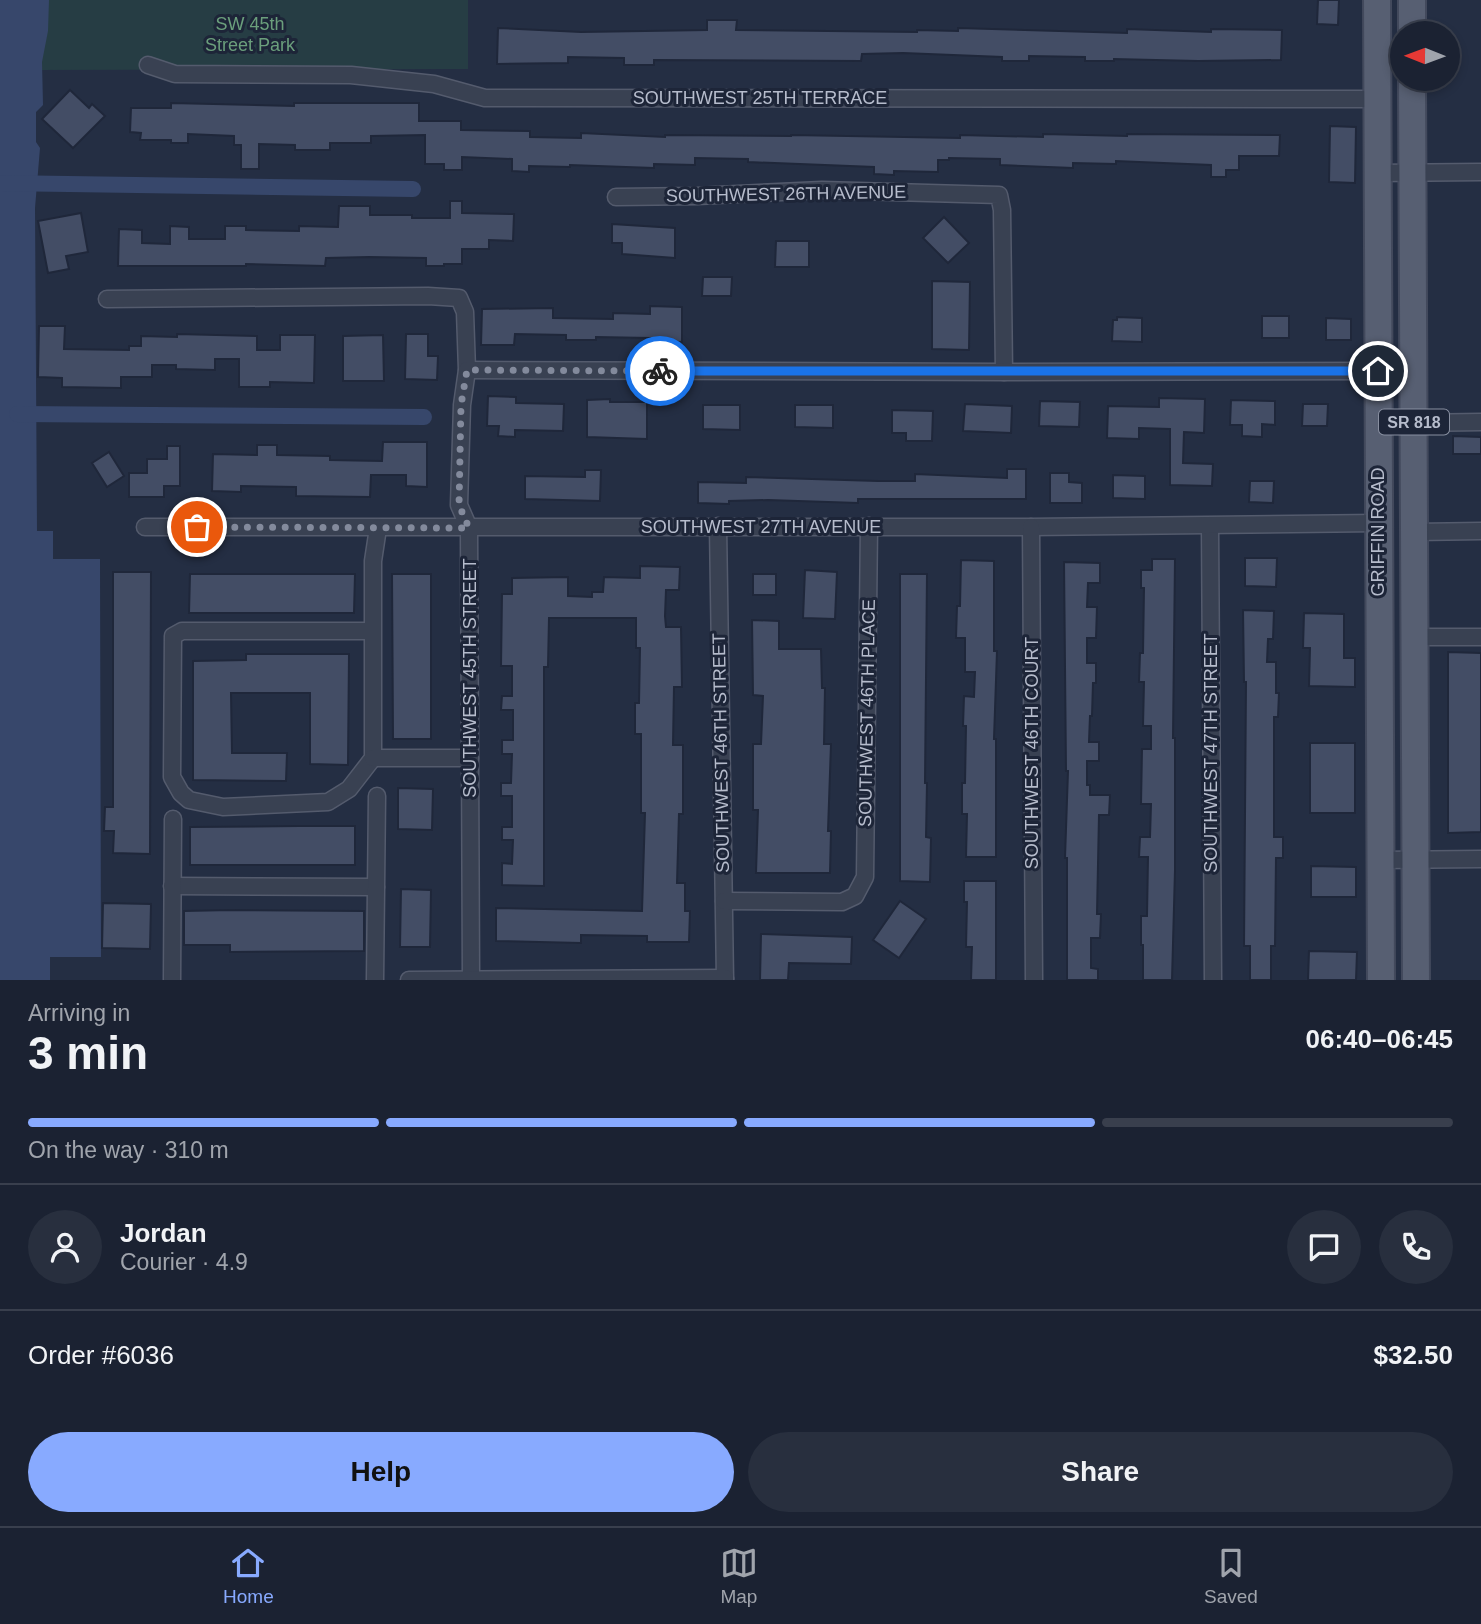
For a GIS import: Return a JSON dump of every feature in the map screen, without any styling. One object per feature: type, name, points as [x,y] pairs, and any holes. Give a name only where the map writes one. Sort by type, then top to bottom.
[{"type":"main road","name":"GRIFFIN ROAD","points":[[1377,0],[1381,980]]},
{"type":"main road","points":[[1412,0],[1412,21]]},
{"type":"main road","name":"GRIFFIN ROAD","points":[[1412,91],[1416,980]]},
{"type":"main road","points":[[1378,469],[1415,531]]},
{"type":"main road","points":[[1378,523],[1415,586]]},
{"type":"street","name":"SOUTHWEST 25TH TERRACE","points":[[148,65],[175,74],[351,75],[434,84],[485,98],[1377,99]]},
{"type":"street","points":[[1376,173],[1481,172]]},
{"type":"street","name":"SOUTHWEST 26TH AVENUE","points":[[616,197],[821,190],[999,194],[1002,210],[1004,372]]},
{"type":"street","name":"SOUTHWEST 45TH STREET","points":[[107,299],[459,298],[465,312],[467,370],[461,405],[459,505],[469,528],[471,979]]},
{"type":"street","points":[[467,370],[1378,371]]},
{"type":"street","points":[[1414,423],[1481,422]]},
{"type":"street","name":"SOUTHWEST 27TH AVENUE","points":[[145,527],[1031,527],[1378,523]]},
{"type":"street","name":"SOUTHWEST 46TH STREET","points":[[718,526],[725,979]]},
{"type":"street","name":"SOUTHWEST 46TH PLACE","points":[[724,901],[842,902],[855,896],[865,877],[869,526]]},
{"type":"street","name":"SOUTHWEST 47TH STREET","points":[[1210,526],[1213,980]]},
{"type":"street","name":"SOUTHWEST 46TH COURT","points":[[1031,527],[1034,980]]},
{"type":"street","points":[[372,631],[183,631],[173,636],[172,777],[181,793],[189,800],[223,807],[328,802],[349,789],[373,758],[373,561],[378,528]]},
{"type":"street","points":[[1415,531],[1481,531]]},
{"type":"street","points":[[1415,637],[1481,637]]},
{"type":"street","points":[[373,758],[470,758]]},
{"type":"street","points":[[375,980],[377,796]]},
{"type":"street","points":[[172,980],[173,819]]},
{"type":"street","points":[[1380,860],[1481,859]]},
{"type":"street","points":[[172,886],[376,887]]},
{"type":"street","points":[[409,980],[725,979]]},
{"type":"green space","name":"SW 45th Street Park","points":[[32,0],[468,0],[468,69],[32,70]]},
{"type":"water","points":[[0,0],[49,0],[48,31],[42,62],[43,105],[36,112],[36,142],[40,148],[35,208],[37,531],[53,531],[53,559],[100,559],[101,957],[50,957],[50,980],[0,980]]},
{"type":"building","points":[[1318,0],[1339,0],[1338,25],[1317,24]]},
{"type":"building","points":[[707,20],[737,20],[736,30],[917,32],[958,31],[958,28],[1127,33],[1127,29],[1211,32],[1211,29],[1282,30],[1281,60],[1085,61],[1085,57],[1029,56],[1029,61],[1002,61],[1002,57],[903,53],[862,54],[861,61],[654,60],[654,65],[624,65],[624,58],[568,57],[568,63],[497,64],[498,28],[581,32],[707,30]]},
{"type":"building","points":[[70,90],[89,108],[92,104],[105,116],[73,148],[42,119]]},
{"type":"building","points":[[171,103],[294,106],[294,103],[419,103],[419,121],[461,121],[461,130],[530,131],[530,137],[581,138],[581,133],[665,137],[791,135],[960,138],[960,135],[1043,137],[1043,134],[1280,135],[1279,156],[1239,156],[1239,170],[1226,170],[1226,177],[1211,177],[1211,165],[1116,161],[1116,164],[1073,163],[1073,168],[1000,165],[1000,159],[949,158],[938,160],[938,172],[894,171],[894,175],[874,174],[874,167],[695,158],[695,165],[654,164],[654,168],[529,166],[529,172],[512,171],[512,159],[462,157],[462,170],[444,170],[444,164],[425,164],[425,135],[371,136],[371,143],[330,143],[330,150],[295,150],[295,145],[259,144],[259,169],[241,169],[241,145],[234,145],[234,136],[188,134],[188,143],[171,143],[171,140],[140,140],[141,133],[130,132],[131,108],[171,108]]},
{"type":"building","points":[[1330,126],[1356,127],[1355,183],[1329,182]]},
{"type":"building","points":[[450,201],[462,201],[462,213],[514,214],[513,241],[489,240],[489,249],[462,249],[462,264],[444,266],[426,266],[426,258],[369,257],[326,258],[325,266],[118,266],[119,229],[142,230],[142,243],[170,244],[170,226],[189,227],[189,239],[225,239],[225,226],[246,226],[246,230],[299,231],[299,226],[338,227],[339,206],[370,206],[370,215],[450,218]]},
{"type":"building","points":[[81,213],[88,252],[66,256],[69,269],[48,273],[38,221]]},
{"type":"building","points":[[944,217],[969,243],[948,263],[923,238]]},
{"type":"building","points":[[612,224],[675,228],[675,258],[622,254],[622,243],[612,243]]},
{"type":"building","points":[[776,241],[809,241],[809,267],[775,267]]},
{"type":"building","points":[[703,277],[732,277],[731,296],[702,296]]},
{"type":"building","points":[[932,281],[970,282],[969,350],[932,349]]},
{"type":"building","points":[[650,306],[682,307],[682,342],[650,341],[650,338],[596,337],[596,340],[566,340],[566,335],[515,334],[514,345],[481,345],[482,309],[553,308],[553,318],[613,319],[613,313],[650,314]]},
{"type":"building","points":[[1262,316],[1289,316],[1289,338],[1262,338]]},
{"type":"building","points":[[1117,317],[1142,318],[1142,342],[1112,341],[1113,320],[1117,320]]},
{"type":"building","points":[[1326,318],[1351,319],[1351,340],[1326,340]]},
{"type":"building","points":[[39,326],[65,326],[64,349],[129,350],[129,346],[141,346],[141,336],[177,337],[177,334],[257,336],[257,350],[280,350],[280,335],[315,335],[314,383],[270,382],[270,387],[239,387],[239,359],[215,359],[215,370],[152,365],[152,377],[121,377],[121,388],[62,387],[62,378],[38,377]]},
{"type":"building","points":[[406,334],[428,334],[428,356],[438,356],[437,380],[405,379]]},
{"type":"building","points":[[383,335],[384,381],[343,381],[343,336]]},
{"type":"building","points":[[488,396],[516,397],[516,403],[564,404],[563,431],[515,430],[515,437],[498,436],[499,426],[487,426]]},
{"type":"building","points":[[1159,398],[1205,399],[1204,433],[1184,432],[1183,463],[1213,464],[1212,486],[1170,485],[1170,429],[1139,428],[1139,439],[1107,438],[1108,406],[1159,407]]},
{"type":"building","points":[[610,399],[610,402],[647,402],[647,439],[587,437],[587,400]]},
{"type":"building","points":[[1231,400],[1275,401],[1275,425],[1262,424],[1262,437],[1242,436],[1242,425],[1230,425]]},
{"type":"building","points":[[1040,401],[1080,402],[1079,427],[1039,426]]},
{"type":"building","points":[[965,404],[1012,406],[1011,433],[963,431]]},
{"type":"building","points":[[1303,404],[1328,404],[1327,426],[1302,426]]},
{"type":"building","points":[[703,405],[740,405],[740,430],[703,429]]},
{"type":"building","points":[[795,405],[833,405],[833,428],[795,427]]},
{"type":"building","points":[[892,410],[933,411],[932,441],[906,441],[906,433],[892,433]]},
{"type":"building","points":[[1453,436],[1481,437],[1481,454],[1453,454]]},
{"type":"building","points":[[383,442],[427,442],[427,487],[406,486],[406,475],[371,475],[370,497],[296,496],[296,487],[241,486],[241,492],[212,491],[213,454],[257,455],[257,445],[277,445],[277,455],[382,461]]},
{"type":"building","points":[[167,446],[180,446],[180,486],[164,486],[164,497],[129,497],[129,473],[147,473],[147,459],[167,459]]},
{"type":"building","points":[[109,452],[124,476],[107,487],[92,463]]},
{"type":"building","points":[[1007,469],[1026,469],[1026,499],[858,499],[858,503],[768,500],[729,501],[729,504],[698,503],[698,482],[746,483],[746,477],[915,481],[915,474],[1007,478]]},
{"type":"building","points":[[585,470],[601,470],[600,501],[525,499],[525,476],[585,477]]},
{"type":"building","points":[[1050,473],[1069,473],[1069,482],[1082,483],[1082,503],[1050,503]]},
{"type":"building","points":[[1113,475],[1145,476],[1145,499],[1113,498]]},
{"type":"building","points":[[1250,481],[1274,481],[1273,503],[1249,502]]},
{"type":"building","points":[[1245,558],[1277,558],[1276,587],[1245,586]]},
{"type":"building","points":[[1152,559],[1175,559],[1175,870],[1172,980],[1143,980],[1141,945],[1141,916],[1147,916],[1148,857],[1139,857],[1140,837],[1150,837],[1151,804],[1141,804],[1142,749],[1151,749],[1151,726],[1143,726],[1144,682],[1139,682],[1140,653],[1143,653],[1144,588],[1141,588],[1141,570],[1152,570]]},
{"type":"building","points":[[961,560],[994,561],[994,651],[997,651],[994,739],[996,857],[966,857],[967,814],[962,814],[966,726],[963,726],[964,696],[974,697],[975,672],[965,672],[965,638],[956,638]]},
{"type":"building","points":[[1064,562],[1100,563],[1100,583],[1088,583],[1087,607],[1097,607],[1096,638],[1087,638],[1087,663],[1096,663],[1089,742],[1099,742],[1099,761],[1087,761],[1087,785],[1090,785],[1090,795],[1110,795],[1109,815],[1099,815],[1097,914],[1101,914],[1100,938],[1091,938],[1091,968],[1098,969],[1098,980],[1067,980],[1065,858],[1068,771]]},
{"type":"building","points":[[640,566],[680,567],[679,590],[666,590],[665,616],[666,627],[681,627],[682,687],[674,687],[673,745],[683,745],[683,814],[679,814],[677,883],[685,883],[685,911],[690,911],[689,942],[647,942],[647,936],[581,935],[581,943],[496,941],[496,908],[642,911],[645,813],[641,813],[641,734],[635,734],[635,703],[639,703],[640,648],[636,648],[636,618],[549,618],[548,667],[544,667],[544,886],[502,885],[502,863],[512,864],[513,840],[502,840],[502,827],[512,827],[512,796],[501,796],[501,783],[511,783],[512,754],[502,754],[502,740],[513,740],[513,710],[501,710],[502,696],[512,696],[512,666],[501,666],[502,594],[512,594],[512,578],[568,577],[568,596],[592,597],[592,592],[603,592],[604,577],[640,578]]},
{"type":"building","points":[[805,570],[837,572],[835,619],[803,618]]},
{"type":"building","points":[[113,572],[151,572],[150,854],[113,853],[114,831],[104,831],[105,807],[113,807]]},
{"type":"building","points":[[190,574],[355,574],[354,613],[189,613]]},
{"type":"building","points":[[392,574],[431,574],[431,739],[393,739]]},
{"type":"building","points":[[753,574],[776,574],[776,595],[753,595]]},
{"type":"building","points":[[900,574],[927,574],[925,783],[926,837],[931,838],[930,882],[900,881]]},
{"type":"building","points":[[1243,610],[1274,611],[1273,639],[1268,639],[1267,662],[1276,662],[1276,693],[1279,693],[1278,717],[1274,717],[1274,837],[1283,837],[1283,858],[1276,858],[1275,946],[1271,946],[1271,980],[1250,980],[1250,946],[1244,946],[1246,682]]},
{"type":"building","points":[[1304,613],[1344,614],[1344,658],[1355,658],[1355,687],[1309,686],[1310,648],[1303,648]]},
{"type":"building","points":[[752,620],[779,621],[779,649],[821,649],[822,688],[825,688],[824,744],[831,744],[828,831],[831,831],[830,873],[756,873],[758,810],[753,810],[753,744],[761,744],[763,696],[753,695]]},
{"type":"building","points":[[1448,652],[1481,653],[1481,832],[1448,833]]},
{"type":"building","points":[[246,654],[349,654],[348,765],[310,764],[310,693],[231,693],[232,753],[287,753],[286,781],[193,780],[193,661],[246,660]]},
{"type":"building","points":[[1310,743],[1355,743],[1355,813],[1310,813]]},
{"type":"building","points":[[398,788],[433,789],[432,830],[398,829]]},
{"type":"building","points":[[355,826],[355,865],[190,865],[190,827]]},
{"type":"building","points":[[1311,866],[1356,867],[1356,897],[1311,897]]},
{"type":"building","points":[[964,881],[996,881],[996,980],[971,980],[972,947],[966,947],[967,902],[964,902]]},
{"type":"building","points":[[401,889],[431,890],[430,947],[400,947]]},
{"type":"building","points":[[900,901],[926,919],[899,958],[873,940]]},
{"type":"building","points":[[103,903],[151,904],[150,949],[102,948]]},
{"type":"building","points":[[184,911],[364,911],[364,951],[230,952],[230,945],[184,945]]},
{"type":"building","points":[[761,934],[852,937],[851,964],[789,963],[788,980],[760,980]]},
{"type":"building","points":[[1309,951],[1357,952],[1356,980],[1308,980]]},
{"type":"waterway","points":[[0,183],[413,189]]},
{"type":"waterway","points":[[17,414],[424,417]]},
{"type":"way so far","points":[[197,527],[469,528],[459,505],[461,405],[467,370],[660,371]]},
{"type":"route","points":[[660,371],[1378,371]]}]
